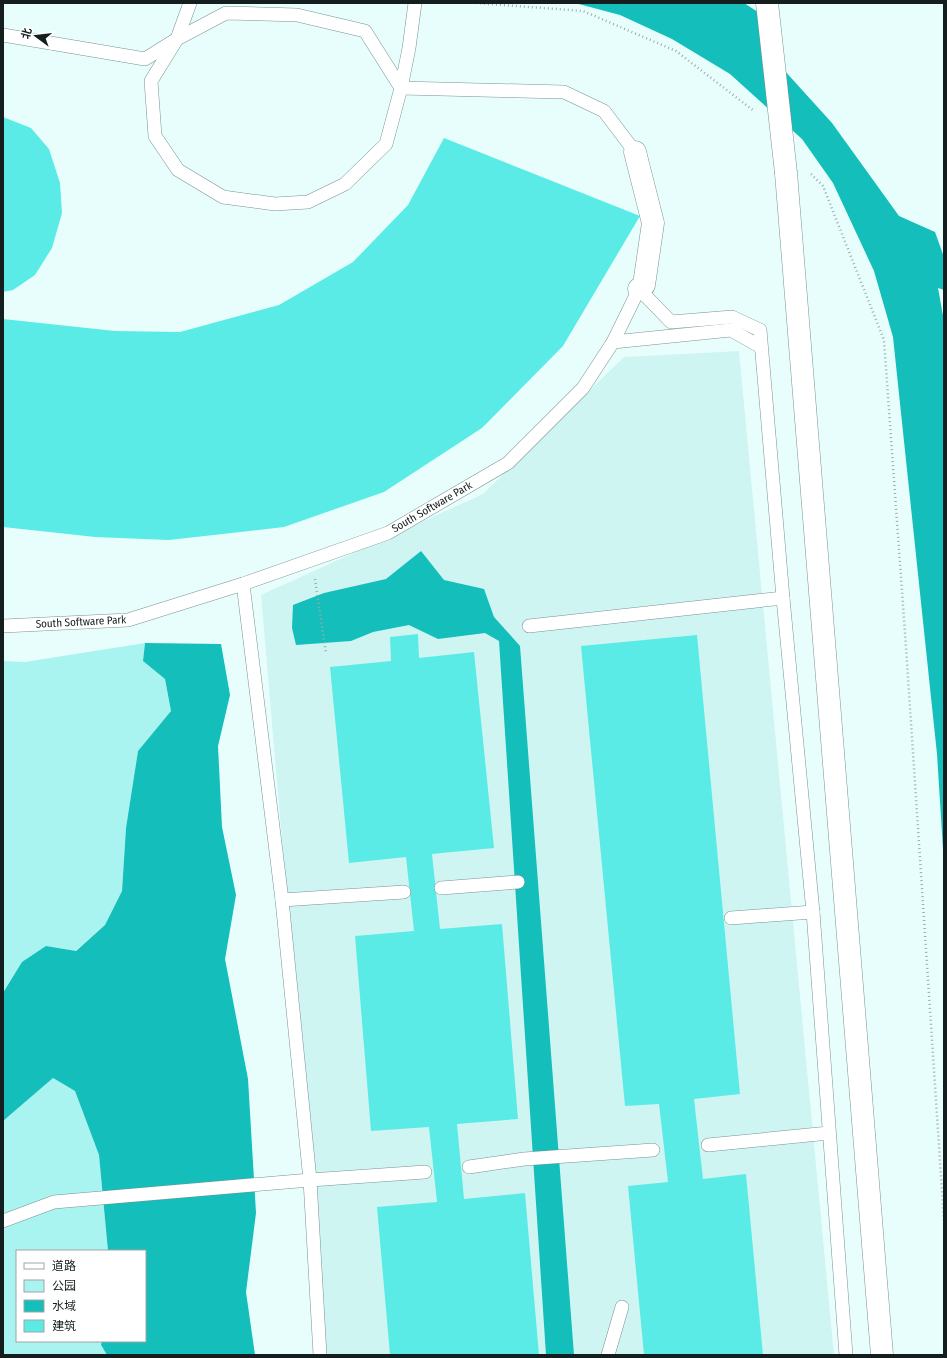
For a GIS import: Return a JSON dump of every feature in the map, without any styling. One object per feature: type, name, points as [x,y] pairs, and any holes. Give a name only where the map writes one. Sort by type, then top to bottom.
[{"type":"street","points":[[767,3],[786,173],[882,1355]]},
{"type":"street","name":"South Software Park","points":[[636,152],[653,223],[644,285],[639,289]]},
{"type":"lane","points":[[190,3],[177,39],[151,81],[155,136],[178,170],[223,197],[276,204],[308,202],[345,184],[386,144],[401,88],[409,48],[415,3]]},
{"type":"lane","points":[[3,35],[145,59],[177,39],[226,13],[297,15],[366,32],[401,88]]},
{"type":"lane","points":[[401,88],[564,92],[604,111],[636,152]]},
{"type":"lane","points":[[639,289],[671,322],[732,317],[760,330],[783,598],[813,912],[846,1355]]},
{"type":"lane","name":"South Software Park","points":[[3,626],[128,620],[243,584],[388,533],[508,463],[583,388],[613,342],[639,289]]},
{"type":"lane","points":[[613,342],[731,330],[761,347]]},
{"type":"lane","points":[[243,584],[282,900],[310,1180],[320,1355]]},
{"type":"lane","points":[[529,626],[783,598]]},
{"type":"lane","points":[[441,888],[518,882]]},
{"type":"lane","points":[[282,900],[404,892]]},
{"type":"lane","points":[[731,918],[813,912]]},
{"type":"lane","points":[[708,1145],[829,1133]]},
{"type":"lane","points":[[469,1167],[524,1159],[652,1150]]},
{"type":"lane","points":[[3,1221],[54,1202],[267,1183],[425,1172]]},
{"type":"lane","points":[[608,1355],[622,1307]]},
{"type":"path","points":[[317,592],[326,653]]},
{"type":"shaded area","points":[[739,351],[834,1355],[326,1355],[261,595],[483,494],[624,357]]},
{"type":"green space","points":[[145,643],[143,661],[165,679],[171,711],[138,751],[126,828],[122,891],[105,925],[75,951],[46,946],[3,993],[3,661],[25,662]]},
{"type":"green space","points":[[53,1078],[75,1091],[99,1155],[108,1250],[16,1250],[16,1342],[102,1342],[101,1346],[107,1355],[3,1355],[3,1121]]},
{"type":"water","points":[[575,3],[744,3],[761,14],[774,59],[832,123],[899,216],[935,232],[944,257],[944,290],[938,288],[944,321],[944,865],[937,754],[893,337],[874,271],[833,183],[802,139],[730,74],[672,39],[620,15]]},
{"type":"water","points":[[421,551],[444,580],[484,589],[494,617],[520,646],[574,1355],[546,1355],[499,641],[485,633],[438,639],[409,625],[373,632],[351,641],[296,645],[292,628],[293,605],[324,593],[386,579]]},
{"type":"water","points":[[145,643],[221,644],[230,695],[218,746],[222,827],[236,895],[225,959],[248,1079],[256,1213],[246,1292],[255,1355],[107,1355],[101,1345],[102,1342],[146,1342],[146,1250],[108,1250],[99,1155],[75,1091],[53,1078],[3,1121],[3,993],[22,962],[46,946],[76,951],[105,925],[122,891],[126,828],[138,751],[171,711],[165,679],[143,661]]},
{"type":"building","points":[[3,117],[31,128],[49,149],[60,183],[62,213],[52,248],[35,275],[13,290],[3,292]]},
{"type":"building","points":[[444,138],[640,216],[563,346],[482,428],[384,492],[284,527],[169,540],[95,537],[3,527],[3,319],[115,331],[180,332],[279,305],[353,262],[408,205]]},
{"type":"building","points":[[418,634],[419,658],[474,652],[494,848],[432,854],[440,929],[502,924],[518,1119],[457,1124],[464,1199],[525,1193],[539,1355],[390,1355],[377,1207],[437,1202],[429,1127],[371,1131],[355,936],[414,931],[406,857],[349,863],[330,667],[391,661],[390,637]]},
{"type":"building","points":[[697,635],[740,1094],[694,1099],[703,1179],[746,1174],[763,1355],[644,1355],[628,1186],[668,1182],[659,1104],[625,1106],[581,646]]}]
